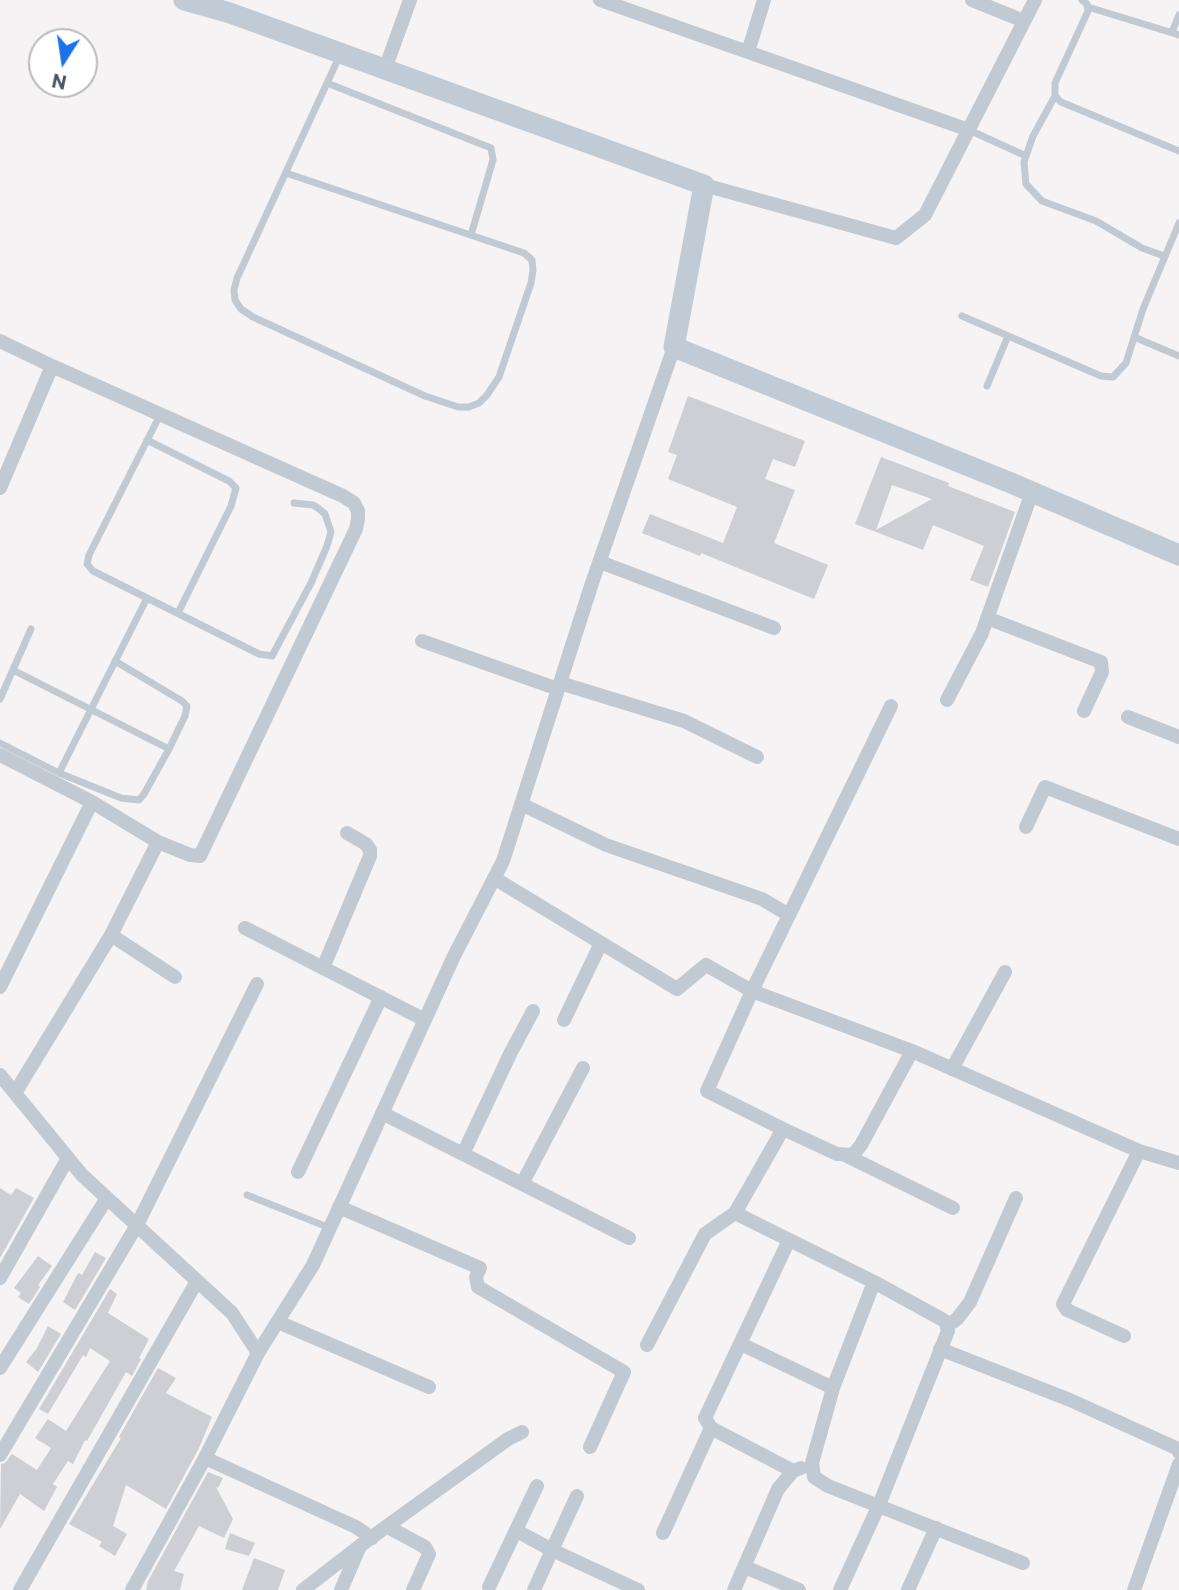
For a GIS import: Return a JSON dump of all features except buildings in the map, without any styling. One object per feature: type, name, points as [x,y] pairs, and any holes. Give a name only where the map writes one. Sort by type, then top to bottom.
[{"type":"street","points":[[184,0],[230,13],[704,185],[896,238],[925,215],[1035,0]]},
{"type":"street","points":[[385,69],[410,0]]},
{"type":"street","points":[[600,0],[969,130]]},
{"type":"street","points":[[748,52],[764,0]]},
{"type":"street","points":[[972,0],[1024,21]]},
{"type":"street","points":[[132,1590],[205,1458],[258,1353],[313,1265],[454,956],[503,861],[600,562],[674,346],[704,185]]},
{"type":"street","points":[[0,341],[343,496],[354,503],[358,510],[356,529],[202,853],[190,855],[158,842],[92,802],[0,755]]},
{"type":"street","points":[[674,346],[1179,555]]},
{"type":"street","points":[[0,488],[52,366]]},
{"type":"street","points":[[947,700],[976,645],[1032,492]]},
{"type":"street","points":[[600,562],[774,628]]},
{"type":"street","points":[[987,618],[1101,662],[1102,672],[1084,712]]},
{"type":"street","points":[[422,641],[559,686],[684,720],[757,757]]},
{"type":"street","points":[[891,706],[752,990],[708,1091],[953,1208]]},
{"type":"street","points":[[1128,717],[1179,737]]},
{"type":"street","points":[[1026,827],[1045,787],[1179,839]]},
{"type":"street","points":[[0,987],[92,802]]},
{"type":"street","points":[[521,804],[606,845],[762,899],[789,915]]},
{"type":"street","points":[[323,968],[370,856],[366,844],[347,833]]},
{"type":"street","points":[[15,1093],[111,935],[158,842]]},
{"type":"street","points":[[494,878],[677,989],[706,965],[752,990],[912,1051],[1139,1151],[1179,1163]]},
{"type":"street","points":[[245,928],[425,1020]]},
{"type":"street","points":[[111,935],[176,977]]},
{"type":"street","points":[[564,1020],[601,943]]},
{"type":"street","points":[[952,1069],[1005,972]]},
{"type":"street","points":[[0,1455],[137,1225],[257,984]]},
{"type":"street","points":[[298,1172],[381,997]]},
{"type":"street","points":[[463,1154],[511,1052],[534,1011]]},
{"type":"street","points":[[847,1156],[852,1155],[861,1145],[912,1051]]},
{"type":"street","points":[[522,1184],[583,1068]]},
{"type":"street","points":[[0,1075],[82,1175],[232,1313],[258,1353]]},
{"type":"street","points":[[382,1114],[629,1238]]},
{"type":"street","points":[[647,1345],[705,1234],[735,1213],[783,1129]]},
{"type":"street","points":[[1124,1336],[1067,1310],[1062,1304],[1139,1151]]},
{"type":"street","points":[[0,1278],[68,1158]]},
{"type":"street","points":[[0,1368],[107,1198]]},
{"type":"street","points":[[947,1326],[957,1319],[970,1302],[1016,1198]]},
{"type":"street","points":[[339,1207],[480,1269],[476,1277],[478,1287],[624,1372],[590,1447]]},
{"type":"street","points":[[735,1213],[938,1316],[947,1326],[948,1332],[879,1505],[840,1590]]},
{"type":"street","points":[[789,1240],[705,1414],[706,1422],[711,1428],[793,1471]]},
{"type":"street","points":[[20,1590],[197,1281]]},
{"type":"street","points":[[874,1282],[833,1388],[811,1471],[818,1481],[1023,1563]]},
{"type":"street","points":[[278,1322],[429,1387]]},
{"type":"street","points":[[741,1344],[833,1388]]},
{"type":"street","points":[[940,1349],[1070,1400],[1178,1449],[1179,1452]]},
{"type":"street","points":[[663,1533],[711,1428]]},
{"type":"street","points":[[303,1590],[366,1541],[508,1439],[522,1432]]},
{"type":"street","points":[[205,1458],[356,1527],[366,1541]]},
{"type":"street","points":[[734,1590],[778,1489],[793,1471],[812,1463]]},
{"type":"street","points":[[1134,1590],[1179,1464]]},
{"type":"street","points":[[489,1587],[537,1486]]},
{"type":"street","points":[[534,1590],[577,1496]]},
{"type":"street","points":[[388,1527],[425,1547],[429,1554],[413,1590]]},
{"type":"street","points":[[908,1590],[936,1528]]},
{"type":"street","points":[[517,1531],[632,1589]]},
{"type":"street","points":[[341,1590],[366,1541]]},
{"type":"street","points":[[745,1567],[799,1590]]},
{"type":"lane","points":[[1082,0],[1088,7],[1176,33],[1179,15]]},
{"type":"lane","points":[[1088,7],[1055,83],[1055,96],[1033,136],[1023,171],[1026,184],[1042,201],[1096,221],[1142,248],[1164,257]]},
{"type":"lane","points":[[286,173],[524,253],[532,260],[531,284],[499,377],[488,395],[479,403],[458,407],[425,396],[253,317],[241,309],[235,300],[237,278],[341,53]]},
{"type":"lane","points":[[327,83],[491,148],[493,160],[471,235]]},
{"type":"lane","points":[[1055,96],[1061,102],[1179,151]]},
{"type":"lane","points":[[969,130],[1026,156]]},
{"type":"lane","points":[[962,316],[1108,377],[1117,375],[1179,223]]},
{"type":"lane","points":[[987,386],[1008,336]]},
{"type":"lane","points":[[1134,337],[1179,356]]},
{"type":"lane","points":[[160,415],[89,555],[87,564],[93,571],[259,654],[272,656],[311,583],[331,532],[326,514],[313,505],[294,503]]},
{"type":"lane","points":[[147,440],[229,481],[236,488],[231,506],[177,613]]},
{"type":"lane","points":[[59,773],[147,598]]},
{"type":"lane","points":[[0,699],[31,629]]},
{"type":"lane","points":[[0,743],[59,773],[121,798],[134,801],[144,794],[187,712],[186,704],[115,661]]},
{"type":"lane","points":[[13,670],[169,749]]},
{"type":"lane","points":[[247,1195],[330,1228]]}]
